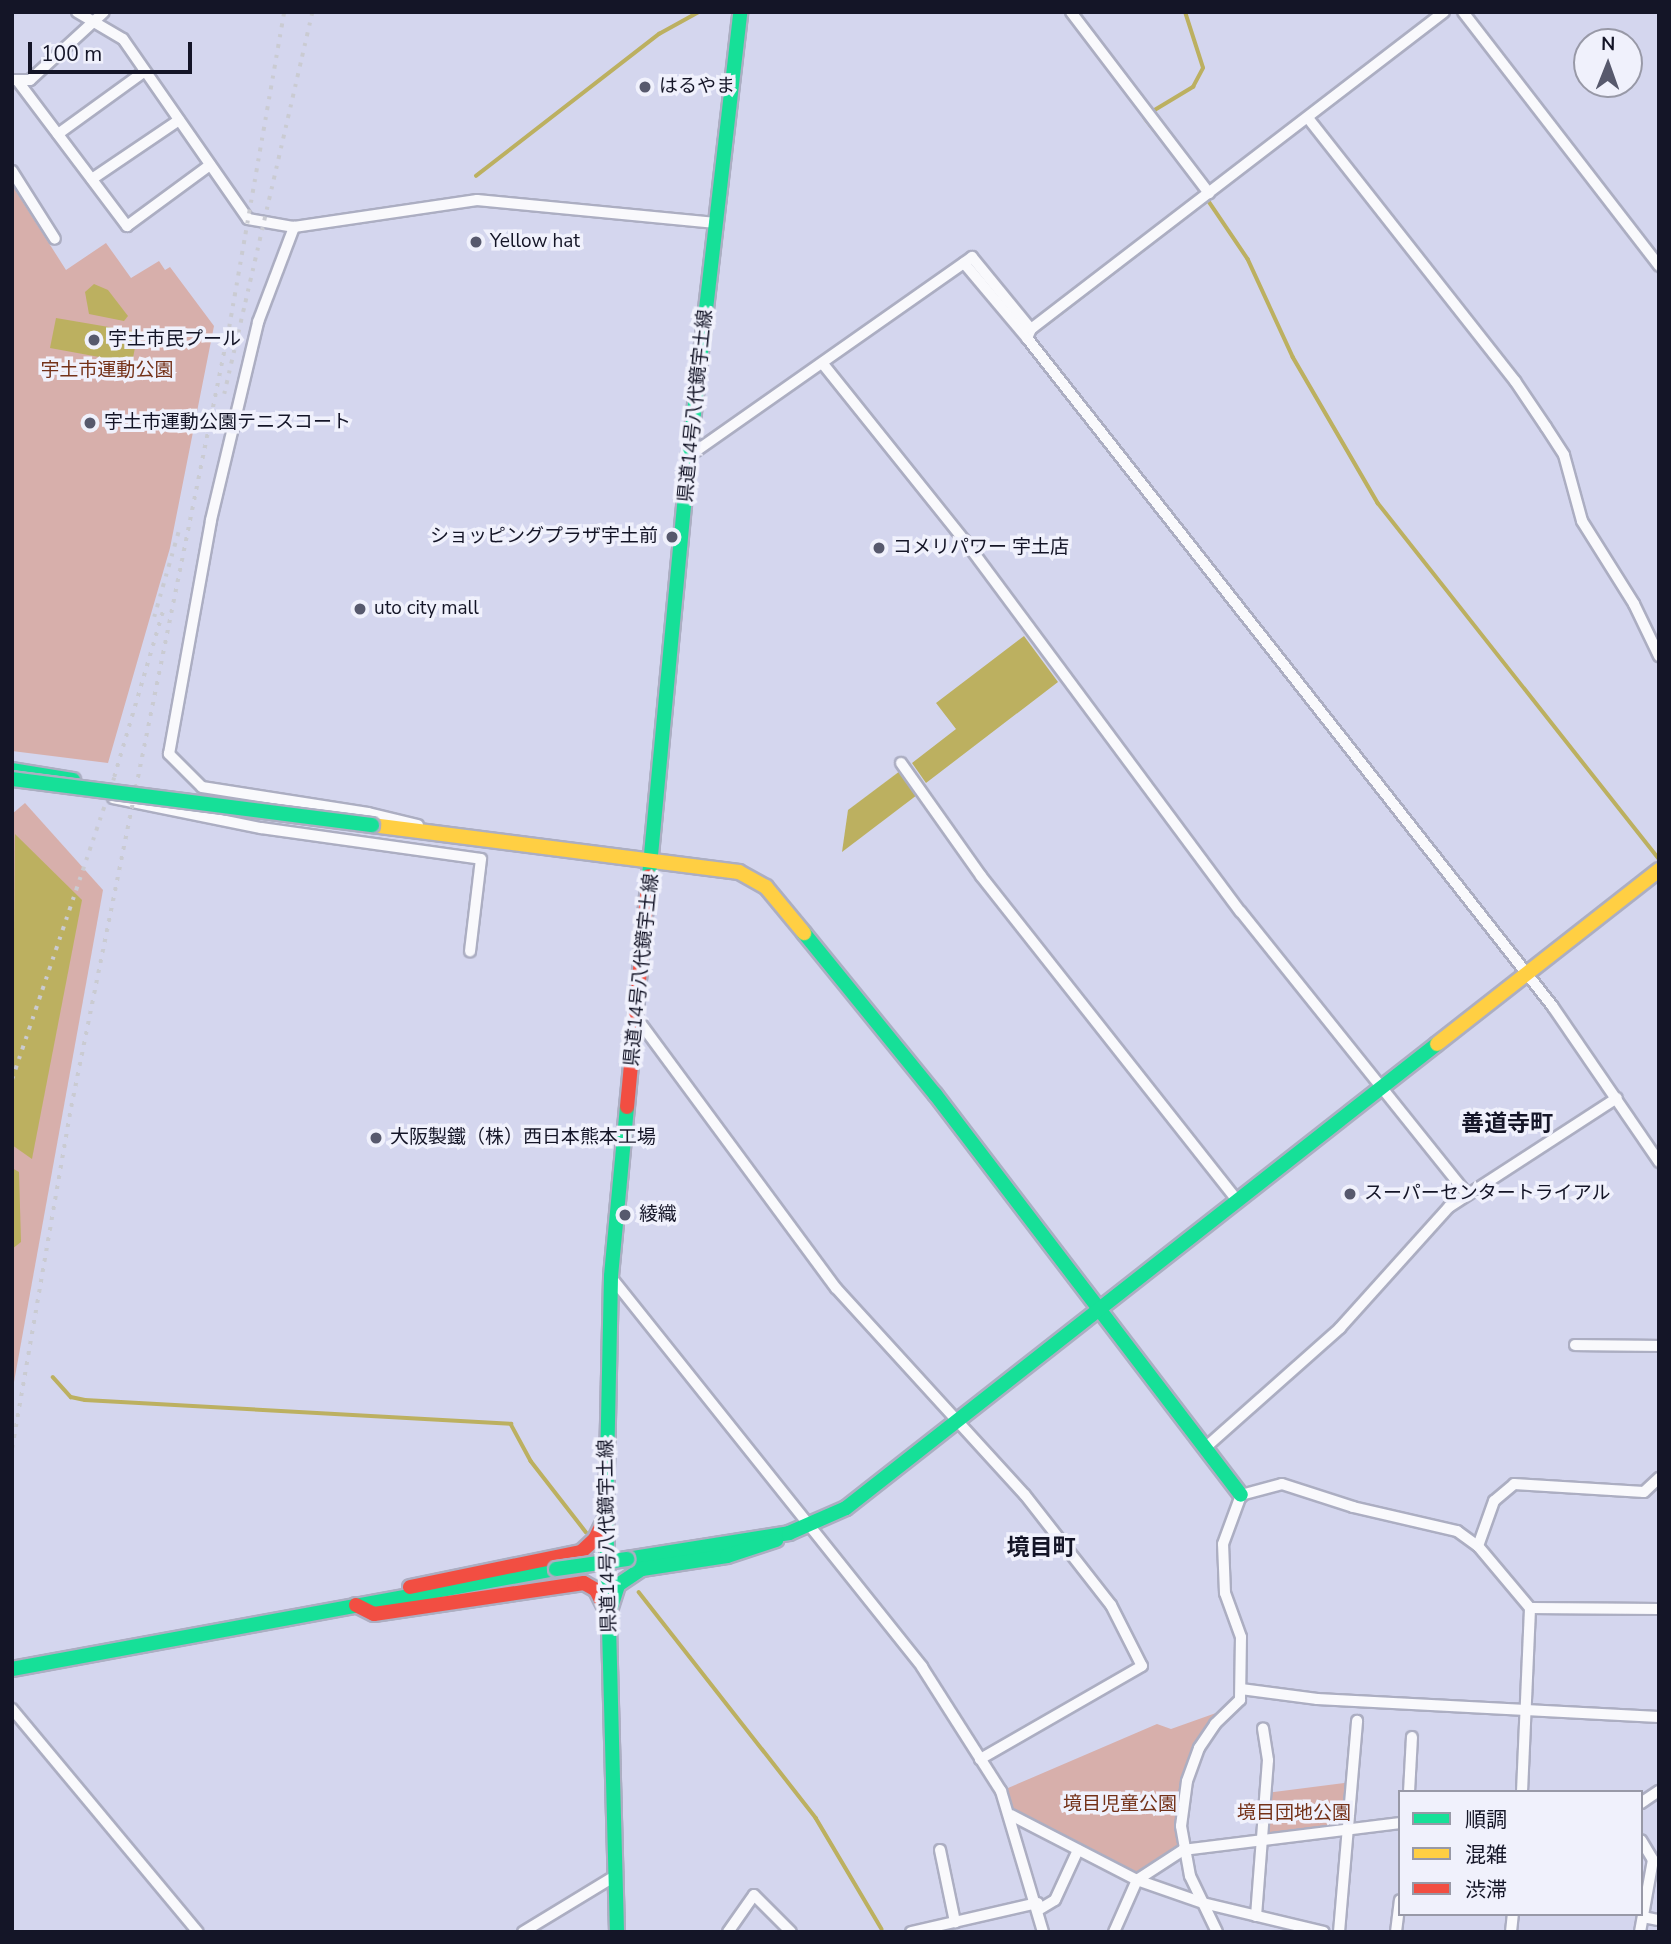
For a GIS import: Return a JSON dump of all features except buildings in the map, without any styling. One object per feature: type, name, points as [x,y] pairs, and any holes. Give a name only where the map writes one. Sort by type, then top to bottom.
[{"type":"street","points":[[77,12],[123,39],[248,219],[294,227],[477,200],[716,223]]},
{"type":"street","points":[[15,80],[30,80],[104,12]]},
{"type":"street","name":"県道14号八代鏡宇土線","points":[[617,1932],[606,1516],[611,1276],[654,859],[689,456],[740,12]]},
{"type":"street","points":[[1071,12],[1209,193]]},
{"type":"street","points":[[1029,334],[1444,12]]},
{"type":"street","points":[[1463,12],[1659,266]]},
{"type":"street","points":[[58,134],[145,71]]},
{"type":"street","points":[[15,80],[127,226],[210,165]]},
{"type":"street","points":[[1308,118],[1515,381],[1546,427],[1564,455],[1581,521],[1634,604],[1659,656]]},
{"type":"street","points":[[92,179],[179,120]]},
{"type":"street","points":[[12,172],[55,239]]},
{"type":"street","points":[[294,227],[255,336],[211,520],[169,754],[202,788],[368,813],[466,837]]},
{"type":"street","points":[[689,456],[972,257],[1524,975],[1553,1007],[1659,1162]]},
{"type":"street","points":[[823,364],[965,541],[1241,912],[1466,1193]]},
{"type":"street","points":[[901,763],[981,876],[1238,1202]]},
{"type":"street","points":[[12,770],[92,782]]},
{"type":"street","points":[[12,779],[654,859],[739,872],[766,887],[935,1094],[1098,1312],[1241,1495]]},
{"type":"street","points":[[12,786],[95,794],[261,828],[481,859],[470,951]]},
{"type":"street","points":[[609,1615],[615,1590],[642,1570],[758,1549],[846,1508],[1659,870]]},
{"type":"street","points":[[636,1017],[836,1288],[896,1349],[957,1422],[1025,1495],[1111,1605],[1142,1666],[980,1759]]},
{"type":"street","points":[[1205,1448],[1340,1328],[1449,1207],[1466,1193],[1617,1098]]},
{"type":"street","points":[[611,1276],[922,1667],[980,1759],[1011,1815],[1039,1906],[1043,1932]]},
{"type":"street","points":[[1575,1345],[1659,1346]]},
{"type":"street","points":[[1478,1546],[1494,1501],[1514,1484],[1644,1492],[1659,1478]]},
{"type":"street","points":[[1241,1495],[1282,1484],[1353,1507],[1457,1531],[1478,1546],[1530,1608],[1522,1790]]},
{"type":"street","points":[[1217,1932],[1183,1850],[1181,1826],[1187,1781],[1199,1748],[1215,1724],[1240,1700],[1241,1636],[1225,1593],[1223,1544],[1241,1495]]},
{"type":"street","points":[[387,1600],[406,1588],[444,1578],[581,1552],[595,1539],[606,1516]]},
{"type":"street","points":[[12,1669],[556,1569],[789,1533]]},
{"type":"street","points":[[356,1605],[374,1614],[584,1583],[596,1590],[609,1615]]},
{"type":"street","points":[[1530,1608],[1659,1609]]},
{"type":"street","points":[[1241,1689],[1317,1699],[1659,1717]]},
{"type":"street","points":[[12,1709],[198,1932]]},
{"type":"street","points":[[1339,1932],[1357,1721]]},
{"type":"street","points":[[1256,1916],[1268,1760],[1263,1728]]},
{"type":"street","points":[[1409,1790],[1412,1737]]},
{"type":"street","points":[[1643,1802],[1659,1791]]},
{"type":"street","points":[[1011,1815],[1137,1880],[1203,1903],[1324,1932]]},
{"type":"street","points":[[1114,1932],[1137,1880],[1183,1850],[1262,1843],[1398,1822]]},
{"type":"street","points":[[1640,1932],[1653,1860],[1643,1842]]},
{"type":"street","points":[[940,1850],[955,1922]]},
{"type":"street","points":[[918,1931],[1039,1906],[1055,1900],[1078,1850]]},
{"type":"street","points":[[523,1932],[615,1876]]},
{"type":"street","points":[[728,1932],[754,1895],[791,1932]]},
{"type":"street","points":[[1643,1917],[1659,1920]]},
{"type":"green space","name":"宇土市運動公園","points":[[12,185],[66,270],[106,243],[131,278],[159,261],[165,270],[170,267],[214,326],[170,548],[108,763],[12,751]]},
{"type":"green space","points":[[25,803],[103,890],[12,1393],[12,814]]},
{"type":"green space","name":"境目児童公園","points":[[1216,1713],[1221,1718],[1187,1781],[1183,1850],[1137,1880],[1011,1815],[1001,1791],[1157,1724],[1171,1729]]},
{"type":"green space","name":"境目団地公園","points":[[1352,1782],[1347,1831],[1262,1843],[1266,1793]]},
{"type":"shaded area","points":[[94,284],[108,290],[128,316],[124,321],[89,314],[85,292]]},
{"type":"shaded area","name":"宇土市民プール","points":[[56,318],[138,332],[132,363],[50,348]]},
{"type":"shaded area","points":[[1024,636],[1058,682],[926,783],[912,763],[956,729],[936,703]]},
{"type":"shaded area","points":[[900,771],[917,795],[842,852],[848,810]]},
{"type":"shaded area","points":[[15,834],[82,900],[32,1159],[12,1145]]},
{"type":"shaded area","points":[[12,1168],[19,1172],[21,1242],[12,1249]]},
{"type":"waterway","points":[[476,176],[659,34],[699,12]]},
{"type":"waterway","points":[[1153,111],[1193,87],[1203,68],[1185,12]]},
{"type":"waterway","points":[[1145,118],[1186,170]]},
{"type":"waterway","points":[[1035,333],[1208,200],[1248,259],[1293,357],[1378,503],[1659,859]]},
{"type":"waterway","points":[[53,1377],[71,1397],[85,1400],[511,1424],[531,1461],[586,1532]]},
{"type":"waterway","points":[[639,1592],[816,1818],[882,1929]]},
{"type":"railway","points":[[12,1448],[71,1107],[229,327],[284,12]]},
{"type":"railway","points":[[224,394],[312,12]]},
{"type":"railway","points":[[154,617],[179,530]]},
{"type":"railway","points":[[12,1079],[114,777],[163,610]]},
{"type":"traffic: fast","points":[[649,876],[689,456],[740,12]]},
{"type":"traffic: fast","points":[[12,770],[73,780]]},
{"type":"traffic: fast","points":[[12,779],[372,825]]},
{"type":"traffic: fast","points":[[804,933],[935,1094],[1241,1495]]},
{"type":"traffic: fast","points":[[627,1559],[789,1533],[846,1508],[1437,1044]]},
{"type":"traffic: fast","points":[[617,1932],[606,1516],[611,1276],[627,1107]]},
{"type":"traffic: fast","points":[[611,1607],[618,1585],[642,1569],[727,1556],[776,1540]]},
{"type":"traffic: fast","points":[[556,1569],[627,1559]]},
{"type":"traffic: fast","points":[[12,1669],[556,1569]]},
{"type":"traffic: slow","points":[[372,825],[739,872],[766,887],[804,933]]},
{"type":"traffic: slow","points":[[1437,1044],[1659,870]]},
{"type":"traffic: jam","points":[[627,1107],[649,876]]},
{"type":"traffic: jam","points":[[410,1587],[581,1552],[595,1539],[606,1516]]},
{"type":"traffic: jam","points":[[356,1605],[374,1614],[584,1583],[596,1590],[609,1615]]},
{"type":"place","name":"はるやま","points":[[645,87]]},
{"type":"place","name":"Yellow hat","points":[[476,242]]},
{"type":"place","name":"宇土市民プール","points":[[94,340]]},
{"type":"place","name":"宇土市運動公園テニスコート","points":[[90,423]]},
{"type":"place","name":"ショッピングプラザ宇土前","points":[[672,537]]},
{"type":"place","name":"コメリパワー 宇土店","points":[[879,548]]},
{"type":"place","name":"uto city mall","points":[[360,609]]},
{"type":"place","name":"大阪製鐵（株）西日本熊本工場","points":[[376,1138]]},
{"type":"place","name":"スーパーセンタートライアル","points":[[1350,1194]]},
{"type":"place","name":"綾織","points":[[625,1215]]},
{"type":"district","name":"善道寺町","points":[[1507,1124]]},
{"type":"district","name":"境目町","points":[[1041,1548]]}]
